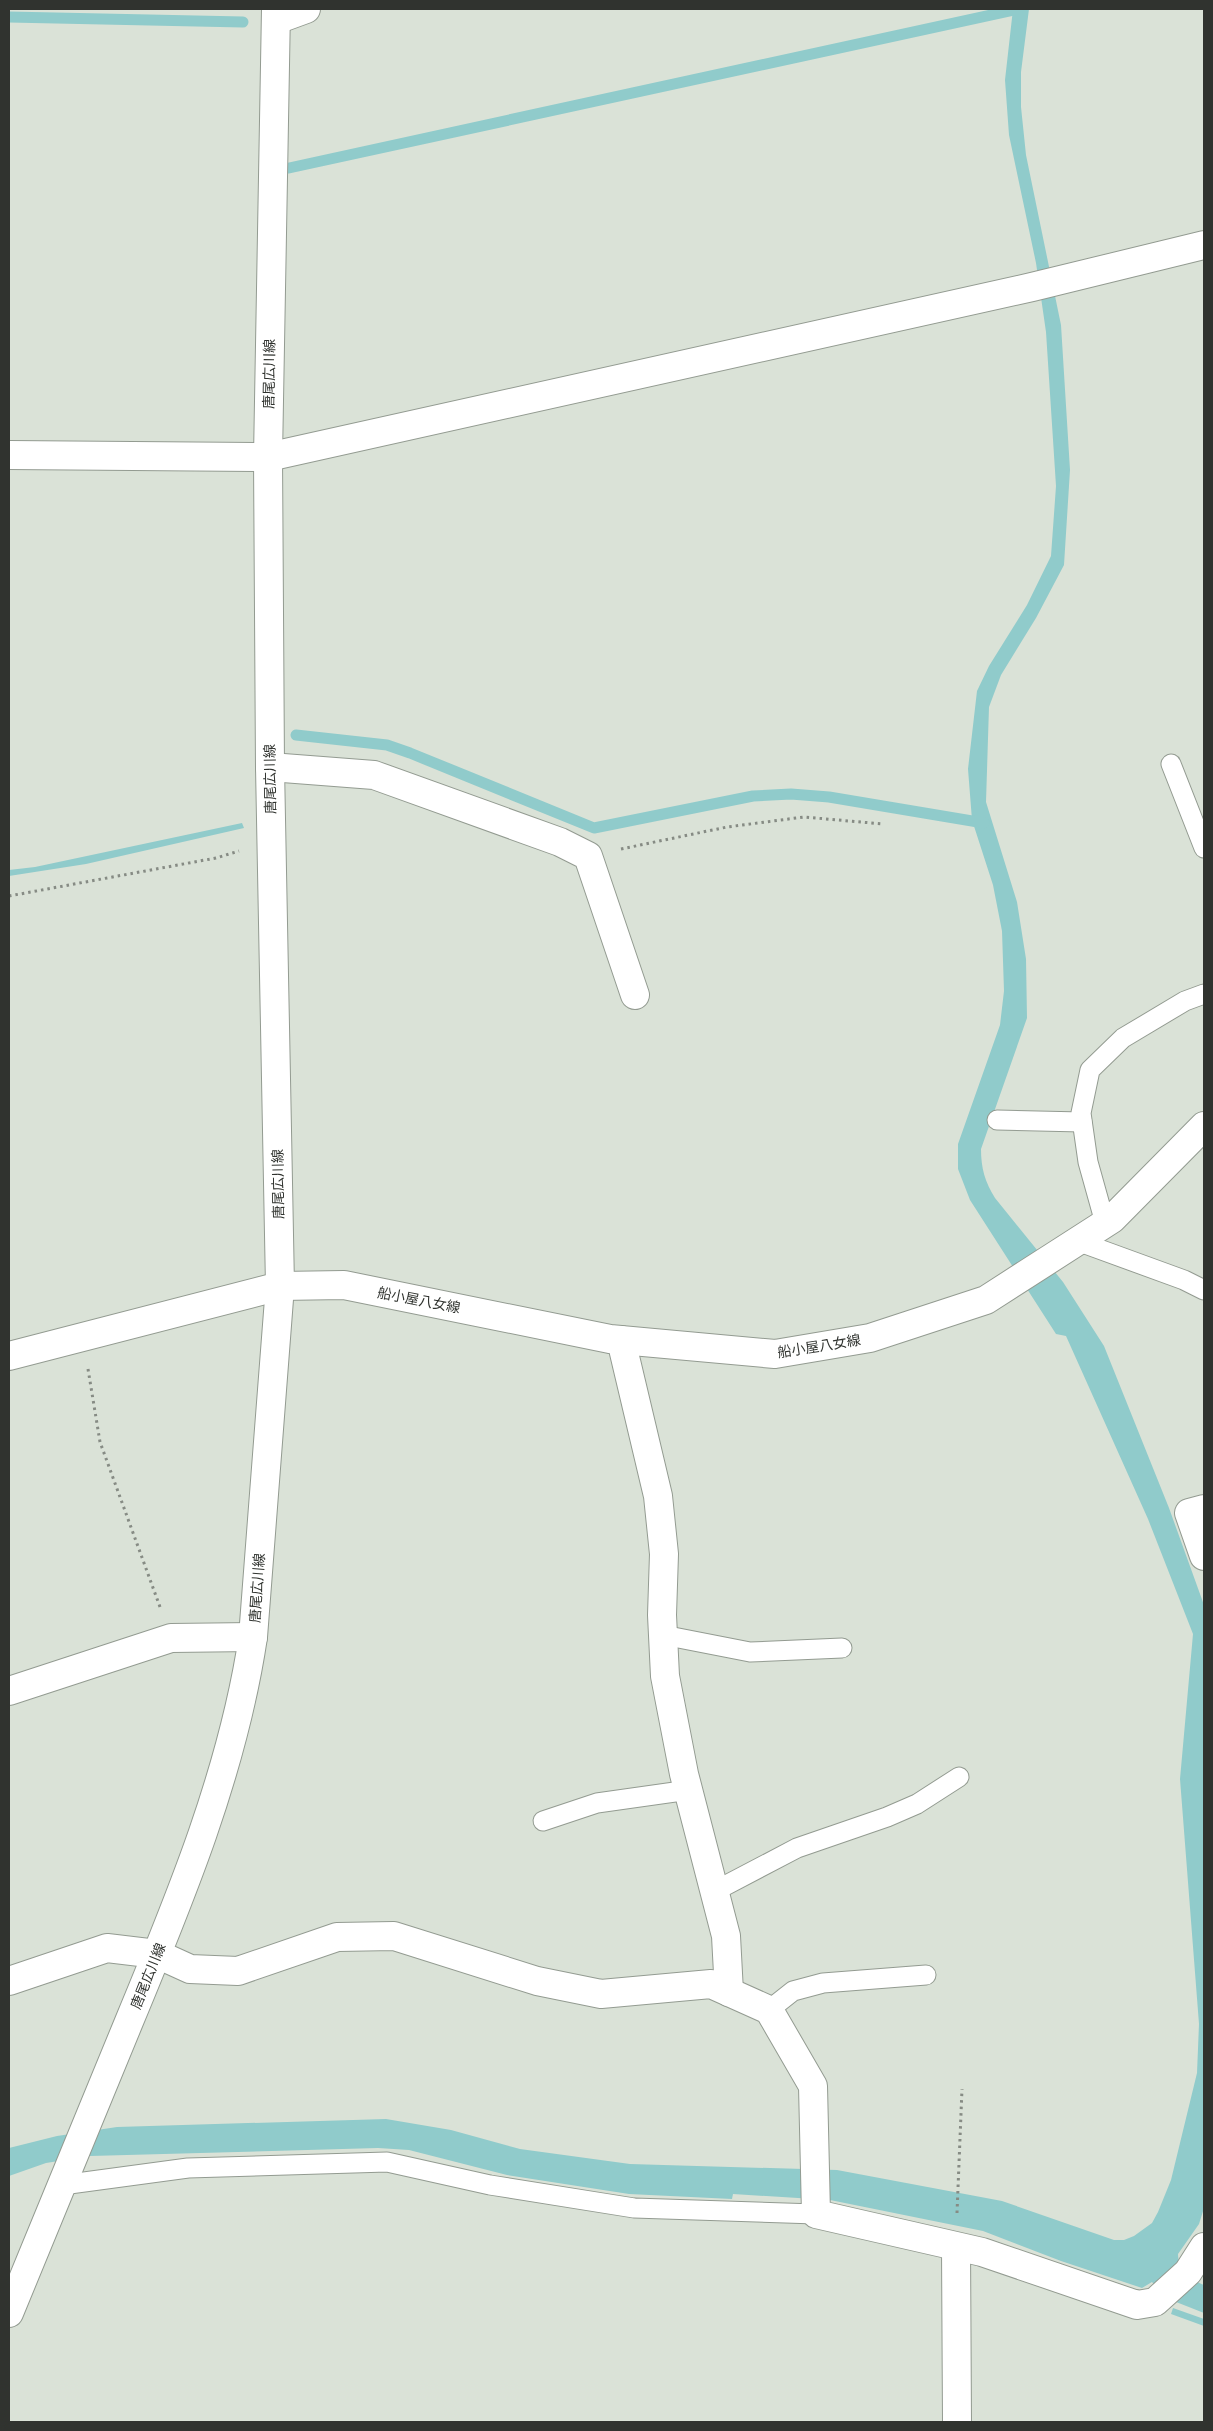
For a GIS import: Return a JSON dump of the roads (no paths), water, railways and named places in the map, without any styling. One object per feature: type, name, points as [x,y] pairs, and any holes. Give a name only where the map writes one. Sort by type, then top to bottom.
[{"type":"street","points":[[276,14],[306,9]]},
{"type":"street","name":"唐尾広川線","points":[[9,2313],[157,1954],[205,1830],[245,1691],[253,1637],[280,1286],[270,767],[268,457],[276,14]]},
{"type":"street","points":[[9,455],[268,457],[1044,284],[1204,245]]},
{"type":"street","points":[[270,767],[374,775],[560,842],[588,856],[635,995]]},
{"type":"street","name":"船小屋八女線","points":[[9,1356],[280,1286],[344,1285],[621,1340],[775,1354],[870,1338],[986,1300],[1105,1223],[1204,1126]]},
{"type":"street","points":[[621,1340],[658,1496],[664,1554],[663,1634],[665,1676],[689,1790],[726,1936],[729,1992]]},
{"type":"street","points":[[1204,1509],[1189,1514],[1204,1556]]},
{"type":"street","points":[[9,1691],[171,1638],[253,1637]]},
{"type":"street","points":[[9,1981],[106,1948],[157,1954],[190,1969],[238,1971],[337,1937],[394,1936],[537,1981],[601,1994],[711,1984],[769,2010],[813,2086],[816,2210],[956,2247],[982,2252],[1137,2305],[1155,2302],[1188,2272],[1204,2247]]},
{"type":"street","points":[[956,2247],[957,2422]]},
{"type":"lane","points":[[1171,764],[1204,848]]},
{"type":"lane","points":[[1105,1223],[1088,1162],[1081,1113],[1090,1070],[1123,1038],[1185,1001],[1204,994]]},
{"type":"lane","points":[[997,1120],[1082,1122]]},
{"type":"lane","points":[[1077,1241],[1184,1280],[1204,1290]]},
{"type":"lane","points":[[663,1634],[750,1652],[842,1648]]},
{"type":"lane","points":[[715,1890],[797,1848],[887,1818],[917,1804],[958,1777]]},
{"type":"lane","points":[[543,1821],[597,1803],[689,1790]]},
{"type":"lane","points":[[769,2010],[793,1991],[823,1983],[926,1975]]},
{"type":"lane","points":[[66,2175],[188,2168],[387,2162],[490,2185],[634,2208],[816,2210]]},
{"type":"water","points":[[1013,9],[1029,9],[1021,72],[1021,107],[1026,155],[1061,325],[1070,470],[1064,565],[1036,618],[1001,675],[989,707],[986,802],[1017,902],[1026,959],[1027,1018],[981,1149],[981,1156],[984,1175],[995,1198],[1063,1282],[1104,1346],[1169,1508],[1204,1605],[1204,2208],[1199,2224],[1178,2254],[1180,2264],[1186,2273],[1204,2285],[1204,2313],[1166,2298],[1152,2282],[1142,2288],[1061,2261],[983,2231],[830,2200],[733,2194],[732,2199],[629,2194],[507,2175],[409,2150],[378,2148],[90,2156],[46,2163],[9,2176],[9,2148],[57,2136],[117,2127],[386,2119],[451,2130],[520,2149],[630,2164],[837,2170],[1002,2201],[1114,2240],[1124,2240],[1134,2236],[1152,2223],[1158,2212],[1171,2180],[1197,2073],[1199,2024],[1180,1779],[1193,1634],[1148,1519],[1066,1336],[1056,1334],[970,1200],[958,1169],[958,1144],[1000,1025],[1004,991],[1002,931],[993,885],[972,820],[968,769],[977,691],[989,666],[1027,605],[1051,556],[1056,486],[1046,332],[1036,263],[1009,135],[1005,80]]},
{"type":"water","points":[[242,823],[244,828],[86,864],[9,876],[9,870],[35,867]]},
{"type":"water","points":[[1173,2308],[1204,2319],[1204,2326],[1171,2314]]},
{"type":"waterway","points":[[289,168],[1018,9]]},
{"type":"waterway","points":[[9,17],[243,22]]},
{"type":"waterway","points":[[296,735],[387,745],[594,828],[753,796],[791,794],[829,797],[984,823]]}]
